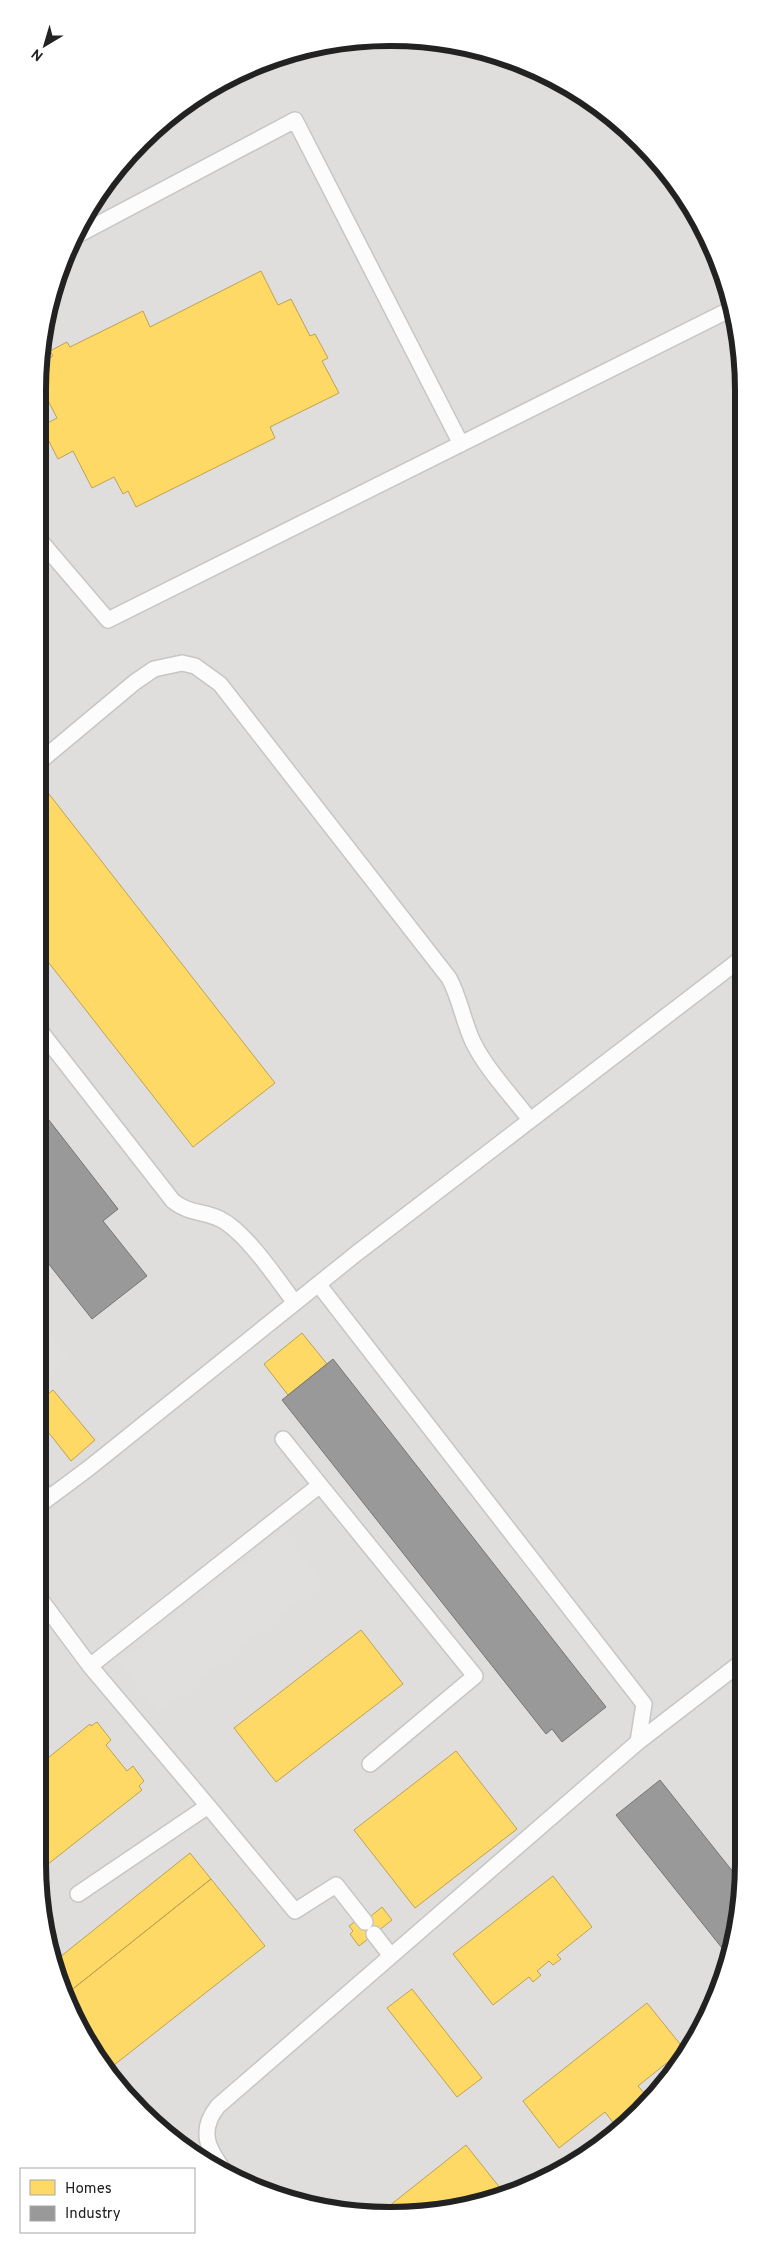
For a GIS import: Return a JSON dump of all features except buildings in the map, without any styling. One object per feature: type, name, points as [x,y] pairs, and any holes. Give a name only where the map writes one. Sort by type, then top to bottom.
[{"type":"lane","points":[[86,231],[295,120],[461,444]]},
{"type":"lane","points":[[46,547],[108,620],[725,312]]},
{"type":"lane","points":[[46,757],[154,669],[182,663],[194,666],[207,673],[220,684],[449,978],[456,992],[474,1044],[530,1120]]},
{"type":"lane","points":[[46,1500],[89,1468],[357,1253],[735,963]]},
{"type":"lane","points":[[46,1038],[173,1201],[197,1214],[219,1218],[228,1224],[253,1249],[296,1303]]},
{"type":"lane","points":[[319,1285],[644,1704],[638,1742]]},
{"type":"lane","points":[[283,1439],[475,1676],[370,1764]]},
{"type":"lane","points":[[90,1666],[320,1485]]},
{"type":"lane","points":[[46,1607],[90,1666],[295,1911],[336,1885],[391,1956]]},
{"type":"lane","points":[[217,2160],[209,2149],[206,2134],[212,2112],[638,1742],[735,1667]]},
{"type":"lane","points":[[78,1894],[208,1806]]},
{"type":"shaded area","points":[[390,46],[435,49],[458,53],[522,72],[563,92],[600,117],[634,147],[677,199],[699,238],[709,259],[723,301],[732,346],[735,390],[735,1862],[732,1907],[728,1930],[709,1994],[689,2035],[664,2072],[634,2106],[600,2136],[563,2161],[522,2181],[458,2200],[435,2204],[390,2207],[346,2204],[323,2200],[259,2181],[218,2161],[181,2136],[147,2106],[117,2072],[92,2035],[72,1994],[58,1952],[49,1907],[46,1862],[46,390],[49,346],[53,323],[72,259],[92,218],[104,199],[147,147],[199,104],[218,92],[259,72],[323,53],[346,49]]},
{"type":"shaded area","points":[[46,1329],[68,1357],[46,1379]]},
{"type":"shaded area","points":[[283,1532],[322,1581],[159,1711],[119,1662]]}]
